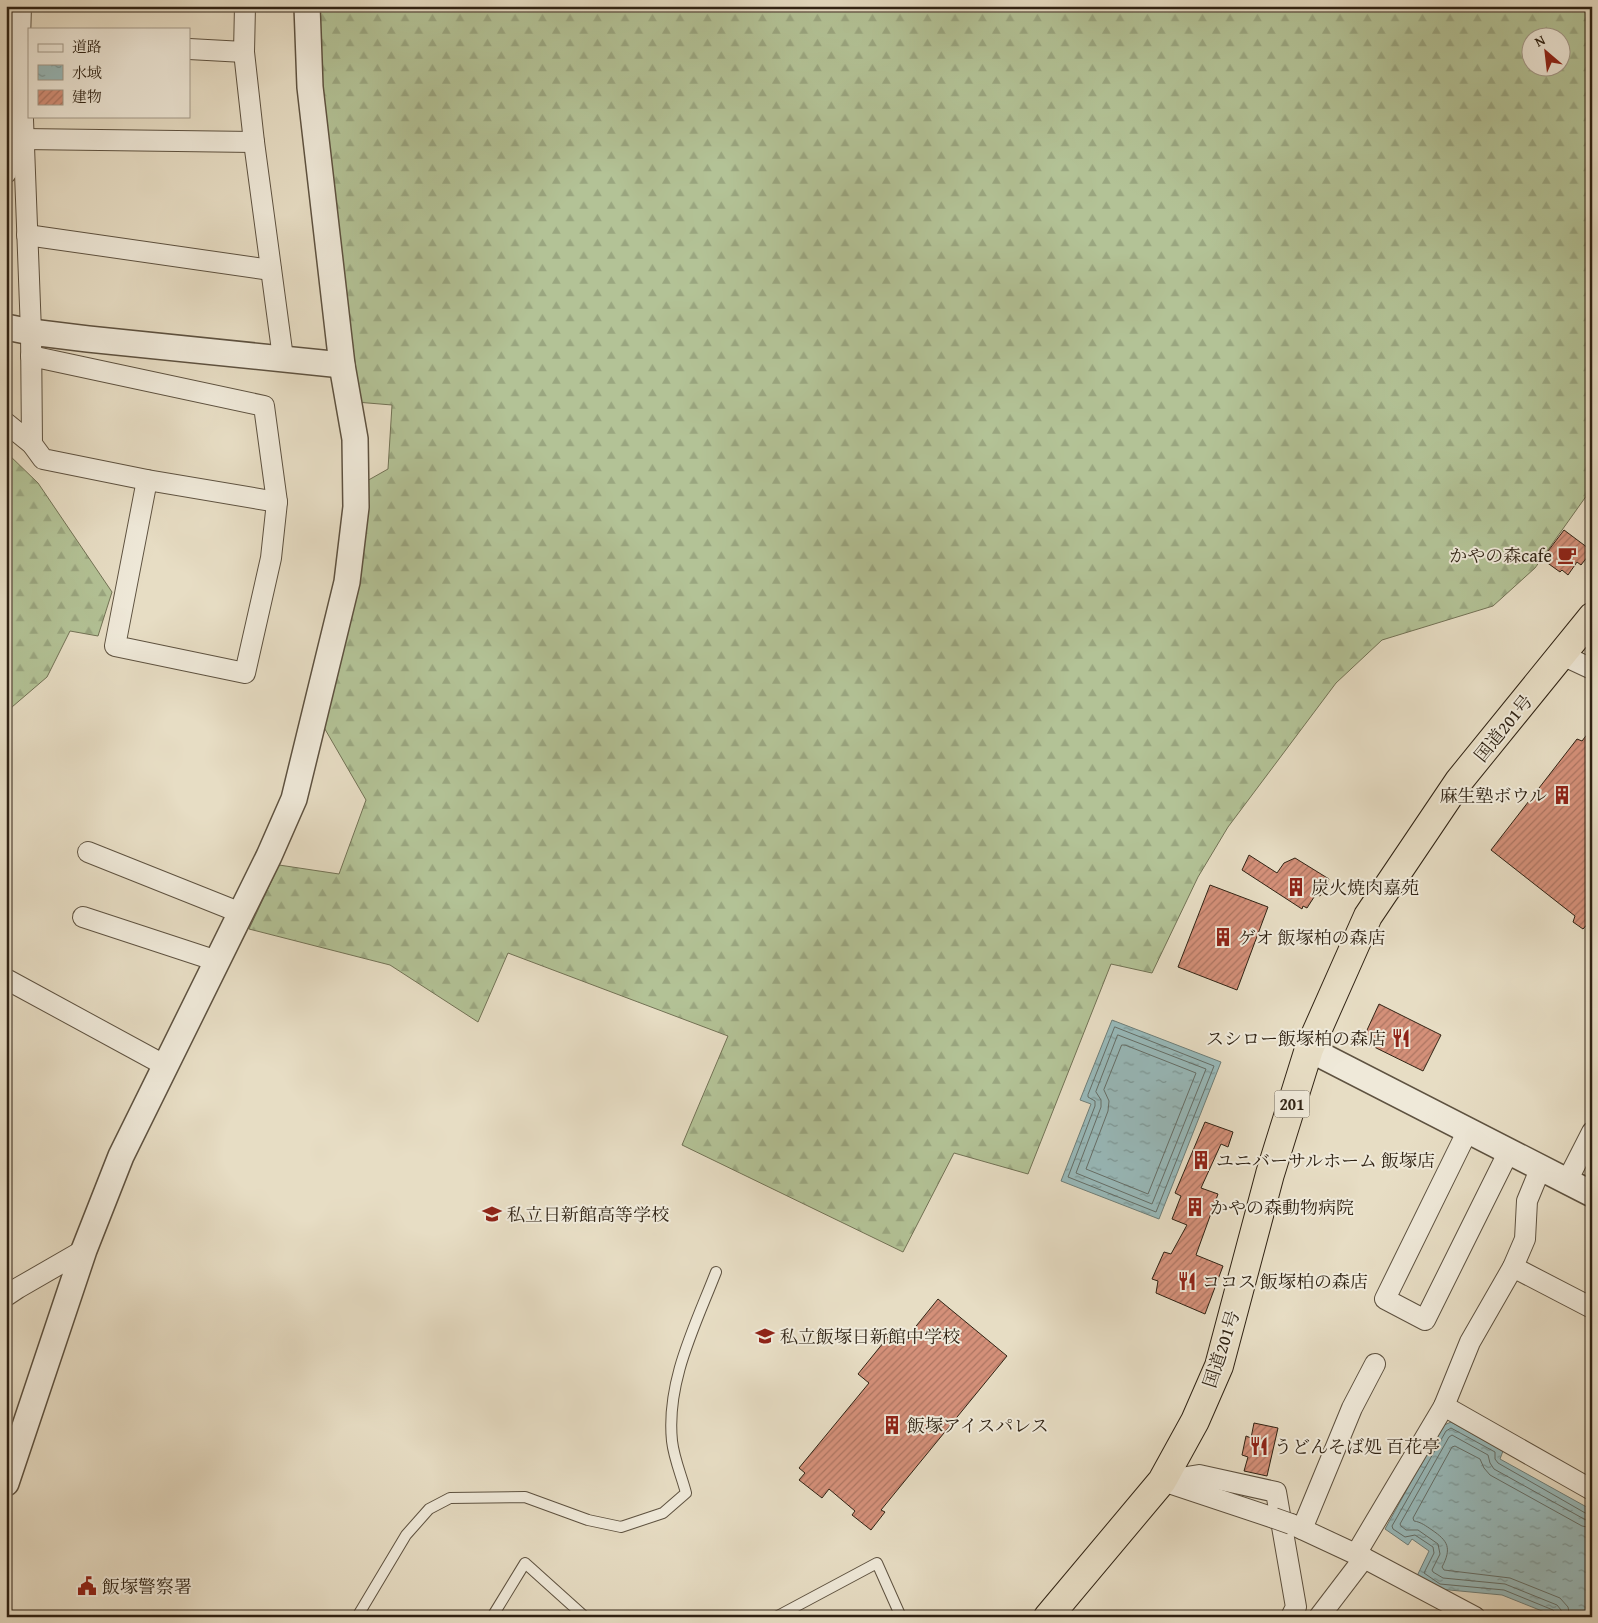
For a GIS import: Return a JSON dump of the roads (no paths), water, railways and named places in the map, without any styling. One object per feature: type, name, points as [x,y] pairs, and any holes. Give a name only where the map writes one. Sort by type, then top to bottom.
[{"type":"highway","name":"国道201号","points":[[1048,1617],[1162,1480],[1195,1421],[1218,1366],[1270,1174],[1309,1049],[1368,916],[1459,782],[1592,616]]},
{"type":"street","points":[[245,6],[244,52],[282,358]]},
{"type":"street","points":[[6,1483],[84,1250],[121,1156],[269,856],[294,799],[347,582],[356,507],[355,439],[342,365],[310,87],[307,6]]},
{"type":"street","points":[[6,173],[17,29]]},
{"type":"street","points":[[190,49],[244,52]]},
{"type":"street","points":[[12,99],[23,139],[31,344],[32,444]]},
{"type":"street","points":[[23,139],[254,142]]},
{"type":"street","points":[[27,235],[271,270]]},
{"type":"street","points":[[6,327],[31,344],[264,406],[277,502],[272,558],[245,672],[115,646],[147,480]]},
{"type":"street","points":[[31,344],[282,358],[342,365]]},
{"type":"street","points":[[6,423],[32,444],[42,459],[147,480],[277,502]]},
{"type":"street","points":[[1562,654],[1592,669]]},
{"type":"street","points":[[88,852],[241,913]]},
{"type":"street","points":[[83,917],[217,961]]},
{"type":"street","points":[[6,979],[166,1066]]},
{"type":"street","points":[[1309,1049],[1592,1194]]},
{"type":"street","points":[[1468,1130],[1386,1299],[1425,1320],[1509,1151]]},
{"type":"street","points":[[1567,1180],[1592,1132]]},
{"type":"street","points":[[1319,1617],[1360,1556],[1444,1406],[1470,1342],[1513,1268],[1525,1239],[1527,1201],[1541,1167]]},
{"type":"street","points":[[6,1296],[84,1250]]},
{"type":"street","points":[[1513,1268],[1592,1308]]},
{"type":"street","points":[[1289,1524],[1375,1364]]},
{"type":"street","points":[[1444,1406],[1592,1490]]},
{"type":"street","points":[[1162,1480],[1199,1474],[1276,1492],[1296,1607],[1291,1617]]},
{"type":"street","points":[[1162,1480],[1289,1524],[1360,1556],[1475,1617]]},
{"type":"lane","points":[[357,1617],[406,1535],[429,1509],[450,1498],[525,1497],[588,1520],[621,1527],[663,1512],[686,1493],[672,1442],[673,1396],[683,1359],[716,1272]]},
{"type":"lane","points":[[492,1617],[525,1563],[585,1617]]},
{"type":"lane","points":[[776,1617],[877,1563],[901,1617]]},
{"type":"water","points":[[1112,1020],[1221,1062],[1159,1219],[1061,1181],[1091,1104],[1080,1100]]},
{"type":"water","points":[[1451,1422],[1503,1451],[1500,1459],[1592,1510],[1592,1617],[1557,1617],[1502,1595],[1439,1589],[1417,1576],[1429,1551],[1412,1539],[1408,1545],[1385,1529],[1442,1426]]},
{"type":"place","name":"かやの森cafe","points":[[1567,555]]},
{"type":"place","name":"麻生塾ボウル","points":[[1562,795]]},
{"type":"place","name":"炭火焼肉嘉苑","points":[[1296,887]]},
{"type":"place","name":"ゲオ 飯塚柏の森店","points":[[1223,937]]},
{"type":"place","name":"スシロー飯塚柏の森店","points":[[1401,1038]]},
{"type":"place","name":"ユニバーサルホーム 飯塚店","points":[[1201,1160]]},
{"type":"place","name":"かやの森動物病院","points":[[1195,1207]]},
{"type":"place","name":"私立日新館高等学校","points":[[492,1214]]},
{"type":"place","name":"ココス 飯塚柏の森店","points":[[1187,1281]]},
{"type":"place","name":"私立飯塚日新館中学校","points":[[765,1336]]},
{"type":"place","name":"飯塚アイスパレス","points":[[892,1425]]},
{"type":"place","name":"うどんそば処 百花亭","points":[[1259,1446]]},
{"type":"place","name":"飯塚警察署","points":[[87,1586]]}]
